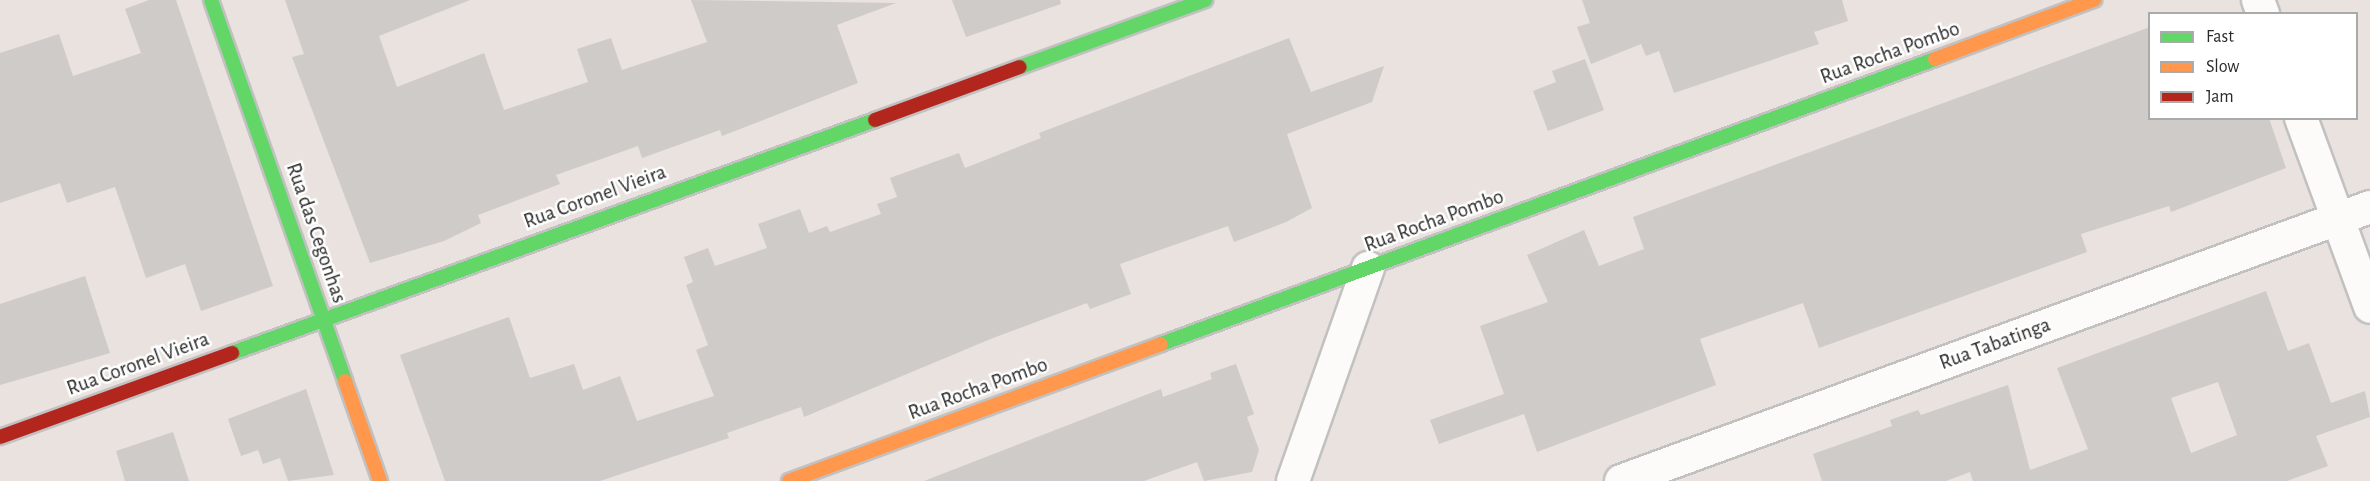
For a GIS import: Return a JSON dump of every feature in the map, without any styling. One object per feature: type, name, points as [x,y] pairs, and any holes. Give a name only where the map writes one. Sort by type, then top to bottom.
[{"type":"street","name":"Rua das Cegonhas","points":[[211,0],[380,481]]},
{"type":"street","name":"Rua Coronel Vieira","points":[[0,437],[323,317],[1205,0]]},
{"type":"street","name":"Rua Rocha Pombo","points":[[789,481],[2094,0]]},
{"type":"street","points":[[2302,120],[2370,307]]},
{"type":"street","name":"Rua Tabatinga","points":[[1621,481],[2370,207]]},
{"type":"street","points":[[1293,481],[1368,268]]},
{"type":"building","points":[[149,0],[176,0],[273,286],[201,311],[185,264],[146,278],[115,187],[67,203],[60,183],[0,203],[0,53],[59,34],[73,76],[141,53],[125,9]]},
{"type":"building","points":[[285,0],[470,0],[379,36],[397,87],[484,53],[504,110],[588,82],[577,49],[611,38],[622,70],[707,42],[691,0],[896,3],[837,25],[858,83],[722,136],[720,130],[642,158],[638,146],[556,175],[560,184],[478,215],[481,223],[444,241],[370,263],[292,57],[304,54]]},
{"type":"building","points":[[952,0],[1060,0],[1061,4],[966,37]]},
{"type":"building","points":[[1582,0],[1842,0],[1848,21],[1814,32],[1819,44],[1674,93],[1659,51],[1646,56],[1641,44],[1591,64],[1577,27],[1590,23]]},
{"type":"building","points":[[2148,28],[2148,120],[2270,120],[2286,168],[2171,212],[2169,206],[2081,234],[2087,252],[1819,348],[1803,303],[1700,339],[1716,385],[1537,452],[1524,414],[1439,444],[1430,420],[1504,394],[1480,326],[1548,302],[1527,255],[1584,230],[1599,266],[1644,249],[1633,217]]},
{"type":"building","points":[[1289,38],[1311,92],[1384,66],[1372,102],[1287,134],[1312,208],[1286,222],[1234,242],[1228,226],[1120,264],[1131,294],[1090,309],[1087,303],[993,338],[804,417],[801,407],[727,433],[729,438],[600,481],[445,481],[400,355],[509,317],[530,378],[574,364],[583,390],[620,376],[637,421],[714,396],[696,350],[708,345],[686,285],[693,282],[684,257],[708,248],[715,266],[767,248],[758,224],[800,209],[809,233],[827,226],[830,232],[881,214],[877,204],[897,197],[890,178],[959,153],[965,168],[1041,138],[1039,133]]},
{"type":"building","points":[[1585,59],[1604,110],[1548,131],[1533,91],[1556,82],[1552,71]]},
{"type":"building","points":[[85,276],[110,353],[0,385],[0,304]]},
{"type":"building","points":[[2266,291],[2288,351],[2309,343],[2331,403],[2365,391],[2370,417],[2316,436],[2328,466],[2287,481],[1973,481],[1970,472],[1946,481],[1822,481],[1813,454],[1892,426],[1890,420],[1918,410],[1921,415],[2008,385],[2030,470],[2088,449],[2057,368]],"holes":[[[2218,382],[2237,435],[2191,453],[2171,398]]]},
{"type":"building","points":[[1236,364],[1254,414],[1247,417],[1259,450],[1252,472],[1204,481],[1197,462],[1144,481],[924,481],[1161,389],[1163,397],[1212,379],[1210,373]]},
{"type":"building","points":[[306,389],[334,475],[288,481],[280,458],[263,464],[258,450],[241,456],[228,419]]},
{"type":"building","points":[[173,432],[189,481],[125,481],[116,451]]},
{"type":"traffic: fast","points":[[211,0],[345,381]]},
{"type":"traffic: fast","points":[[1020,67],[1205,0]]},
{"type":"traffic: fast","points":[[1161,344],[1935,59]]},
{"type":"traffic: fast","points":[[232,353],[875,120]]},
{"type":"traffic: slow","points":[[1935,59],[2094,0]]},
{"type":"traffic: slow","points":[[789,481],[1161,344]]},
{"type":"traffic: slow","points":[[345,381],[380,481]]},
{"type":"traffic: jam","points":[[875,120],[1020,67]]},
{"type":"traffic: jam","points":[[0,437],[232,353]]}]
